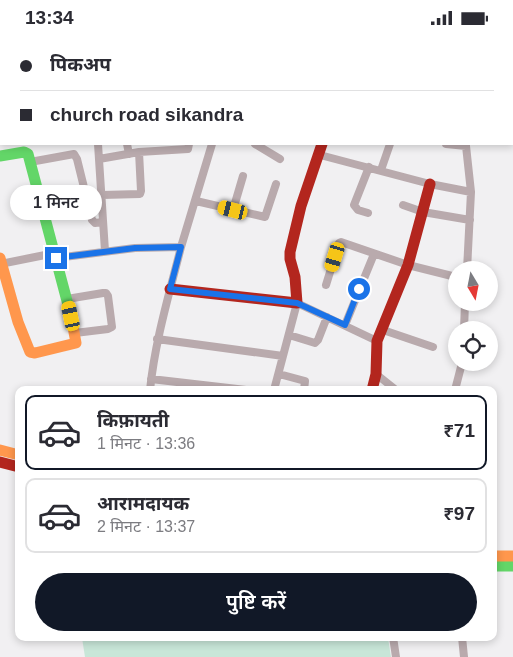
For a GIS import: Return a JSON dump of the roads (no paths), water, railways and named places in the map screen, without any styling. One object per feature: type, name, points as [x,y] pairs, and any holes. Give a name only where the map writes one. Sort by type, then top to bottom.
[{"type":"main road","points":[[170,289],[297,303],[290,252],[301,206],[321,149]]},
{"type":"main road","points":[[0,156],[24,152],[28,154],[67,299],[76,341],[75,344],[36,353],[30,352],[18,322],[1,262]]},
{"type":"main road","points":[[373,386],[376,374],[377,341],[408,265],[430,183]]},
{"type":"main road","points":[[0,450],[15,454]]},
{"type":"main road","points":[[0,462],[15,466]]},
{"type":"main road","points":[[497,556],[513,556]]},
{"type":"main road","points":[[497,566],[513,566]]},
{"type":"street","points":[[98,145],[105,251]]},
{"type":"street","points":[[128,145],[129,154]]},
{"type":"street","points":[[99,159],[139,152],[188,149],[189,145]]},
{"type":"street","points":[[150,386],[157,339],[181,247],[212,145]]},
{"type":"street","points":[[256,145],[280,159]]},
{"type":"street","points":[[381,170],[390,145]]},
{"type":"street","points":[[466,145],[471,192],[468,261]]},
{"type":"street","points":[[321,149],[368,167],[471,192]]},
{"type":"street","points":[[102,195],[140,194],[139,152]]},
{"type":"street","points":[[30,162],[74,154],[77,159],[92,220],[96,223],[103,221]]},
{"type":"street","points":[[368,167],[354,205],[358,210],[368,213]]},
{"type":"street","points":[[233,210],[242,176]]},
{"type":"street","points":[[196,201],[262,218],[266,217],[276,184]]},
{"type":"street","points":[[403,205],[423,212],[470,220]]},
{"type":"street","points":[[326,285],[339,243],[408,265],[448,275]]},
{"type":"street","points":[[1,262],[135,248],[181,247]]},
{"type":"street","points":[[345,325],[374,254]]},
{"type":"street","points":[[67,299],[102,293],[106,293],[108,296],[112,327],[74,333]]},
{"type":"street","points":[[275,386],[297,303],[377,341]]},
{"type":"street","points":[[289,335],[315,343],[318,340],[326,317]]},
{"type":"street","points":[[383,330],[433,347]]},
{"type":"street","points":[[157,339],[283,356]]},
{"type":"street","points":[[456,386],[460,371]]},
{"type":"street","points":[[279,374],[305,381],[304,386]]},
{"type":"street","points":[[376,374],[391,386]]},
{"type":"street","points":[[151,379],[211,386]]},
{"type":"street","points":[[394,641],[396,657]]},
{"type":"street","points":[[462,641],[464,657]]}]
